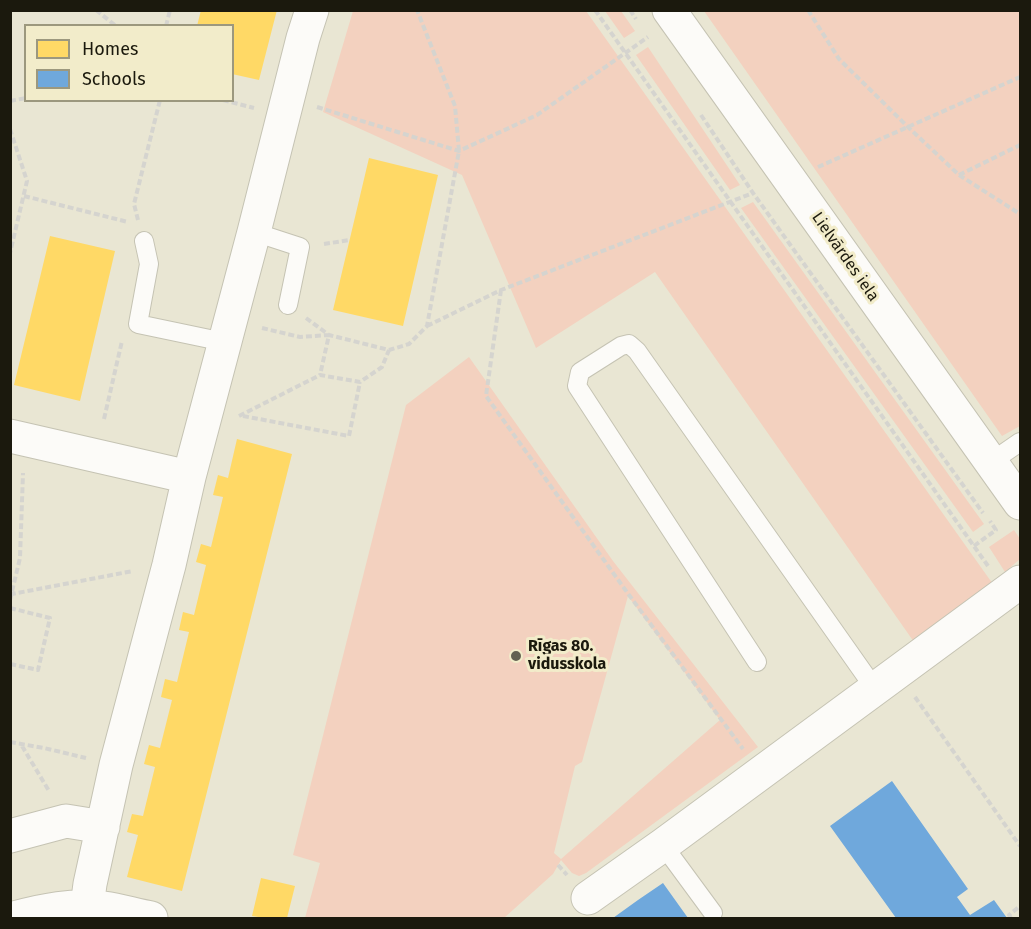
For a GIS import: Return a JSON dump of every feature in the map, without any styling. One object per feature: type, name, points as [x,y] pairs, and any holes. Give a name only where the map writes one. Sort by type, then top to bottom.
[{"type":"street","points":[[87,907],[116,765],[312,10]]},
{"type":"street","name":"Lielvārdes iela","points":[[669,10],[1020,503]]},
{"type":"street","points":[[18,437],[189,477]]},
{"type":"street","points":[[588,898],[1013,587]]},
{"type":"street","points":[[10,836],[66,821],[103,827]]},
{"type":"street","points":[[14,918],[46,909],[87,907],[105,908],[151,918]]},
{"type":"lane","points":[[254,232],[300,247],[288,305]]},
{"type":"lane","points":[[141,233],[149,264],[138,324],[224,342]]},
{"type":"lane","points":[[757,662],[577,386],[580,372],[621,346],[629,344],[637,351],[875,689]]},
{"type":"lane","points":[[991,462],[1020,442]]},
{"type":"lane","points":[[663,845],[713,913]]},
{"type":"path","points":[[96,10],[114,24]]},
{"type":"path","points":[[417,10],[455,106],[459,151],[427,326]]},
{"type":"path","points":[[595,10],[974,546],[1013,587]]},
{"type":"path","points":[[630,10],[655,46]]},
{"type":"path","points":[[808,10],[839,59],[908,127],[959,175],[1020,214]]},
{"type":"path","points":[[283,115],[316,107],[459,151],[537,115],[648,37]]},
{"type":"path","points":[[288,305],[329,335],[389,350],[409,344],[427,326],[501,290],[790,179],[1020,76]]},
{"type":"path","points":[[700,115],[753,193],[996,530],[974,546]]},
{"type":"path","points":[[10,129],[27,181],[10,253]]},
{"type":"path","points":[[959,175],[1020,145]]},
{"type":"path","points":[[24,196],[141,233]]},
{"type":"path","points":[[501,290],[486,396],[761,773]]},
{"type":"path","points":[[320,375],[329,335]]},
{"type":"path","points":[[241,415],[349,436],[360,382],[382,367],[389,350]]},
{"type":"path","points":[[231,419],[320,375],[360,382]]},
{"type":"path","points":[[10,600],[20,558],[18,437]]},
{"type":"path","points":[[11,593],[169,565]]},
{"type":"path","points":[[10,608],[50,618],[38,670],[10,664]]},
{"type":"path","points":[[911,692],[1020,846]]},
{"type":"path","points":[[10,742],[44,747],[116,765]]},
{"type":"path","points":[[22,745],[66,821]]},
{"type":"path","points":[[1011,918],[1009,915],[1020,906]]},
{"type":"shaded area","points":[[353,11],[586,11],[995,587],[914,642],[655,272],[536,348],[462,175],[323,112]]},
{"type":"shaded area","points":[[605,11],[621,11],[635,31],[624,38]]},
{"type":"shaded area","points":[[704,11],[1020,11],[1020,426],[1002,436]]},
{"type":"shaded area","points":[[648,47],[740,185],[730,190],[636,55]]},
{"type":"shaded area","points":[[753,202],[984,524],[973,532],[741,208]]},
{"type":"shaded area","points":[[469,357],[613,561],[758,747],[586,873],[579,876],[572,873],[561,860],[553,874],[504,918],[305,918],[320,863],[293,855],[406,405]],"holes":[[[628,596],[720,720],[561,859],[554,853],[575,766],[582,762]]]},
{"type":"shaded area","points":[[1014,530],[1020,539],[1020,559],[1005,572],[989,547]]},
{"type":"building: Homes","points":[[201,10],[277,10],[259,80],[234,74],[234,24],[198,24]]},
{"type":"building: Homes","points":[[369,158],[438,175],[403,326],[333,310]]},
{"type":"building: Homes","points":[[50,236],[115,251],[80,401],[14,385]]},
{"type":"building: Homes","points":[[237,439],[292,454],[182,891],[127,877],[138,835],[127,832],[132,814],[143,816],[155,767],[144,764],[149,745],[160,748],[172,700],[161,697],[165,679],[177,682],[189,632],[179,630],[183,612],[194,615],[206,565],[196,562],[201,544],[211,547],[223,497],[213,495],[218,475],[228,478]]},
{"type":"building: Homes","points":[[261,878],[295,886],[287,918],[252,916]]},
{"type":"building: Schools","points":[[892,781],[968,889],[957,897],[970,915],[994,900],[1007,918],[896,918],[830,826]]},
{"type":"building: Schools","points":[[663,883],[688,918],[613,918],[638,900]]},
{"type":"place","name":"Rīgas 80. vidusskola","points":[[516,656]]}]
